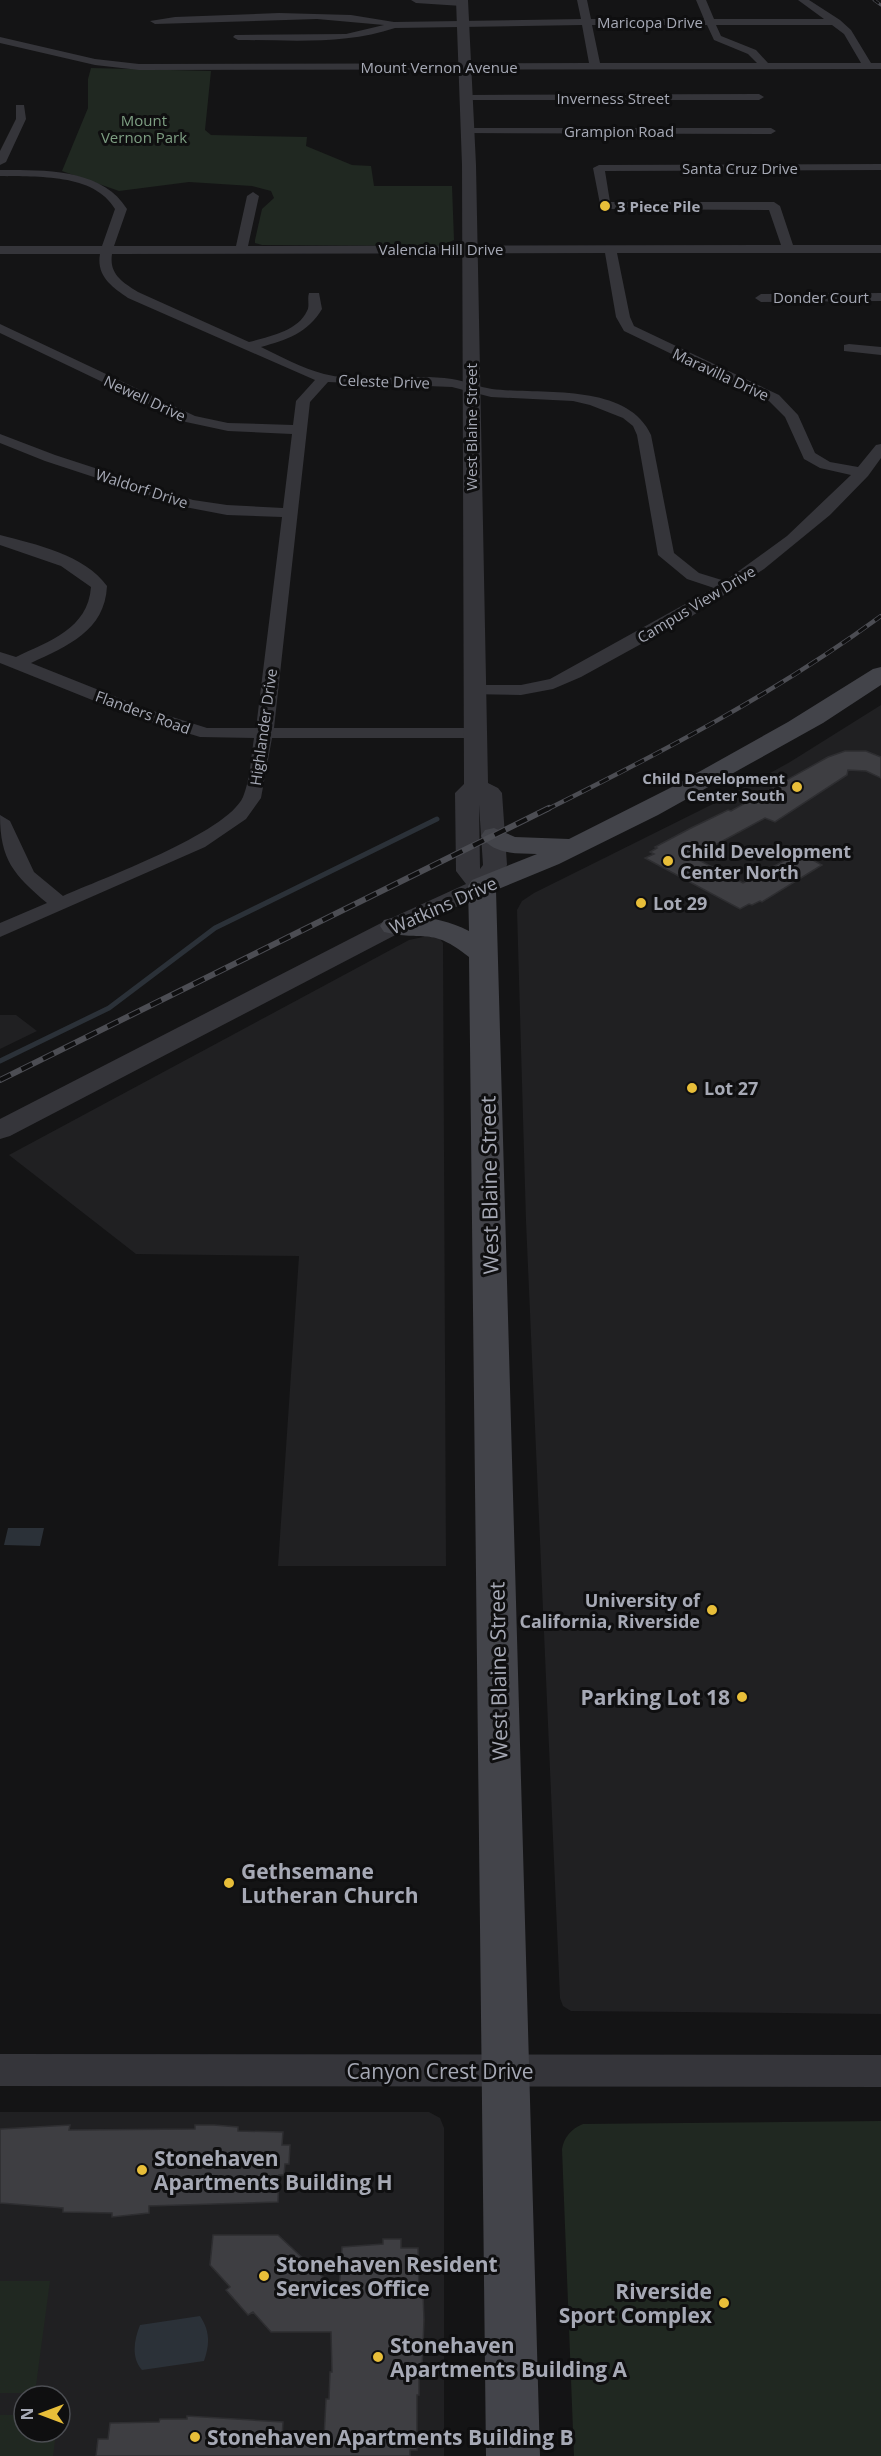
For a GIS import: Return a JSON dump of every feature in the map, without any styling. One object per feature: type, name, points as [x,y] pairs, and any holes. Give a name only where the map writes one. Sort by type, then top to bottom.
[{"type":"main road","name":"Watkins Drive","points":[[482,886],[575,846],[699,783],[790,732],[881,674]]},
{"type":"main road","points":[[494,836],[502,842],[521,846],[575,846]]},
{"type":"main road","name":"West Blaine Street","points":[[482,886],[513,2456]]},
{"type":"main road","points":[[394,927],[436,927],[451,930],[483,954]]},
{"type":"street","points":[[416,0],[462,2]]},
{"type":"street","points":[[582,0],[595,66]]},
{"type":"street","points":[[701,0],[717,38],[752,52],[765,66]]},
{"type":"street","points":[[803,0],[837,22],[855,39],[868,66]]},
{"type":"street","name":"West Blaine Street","points":[[462,2],[470,250],[473,690],[476,787]]},
{"type":"street","points":[[155,21],[329,18],[384,21],[394,25]]},
{"type":"street","name":"Maricopa Drive","points":[[238,37],[346,37],[379,31],[394,25],[837,22]]},
{"type":"street","name":"Mount Vernon Avenue","points":[[0,40],[95,62],[139,67],[595,66],[754,82],[765,66],[881,66]]},
{"type":"street","points":[[754,82],[764,108]]},
{"type":"street","name":"Inverness Street","points":[[466,98],[754,82]]},
{"type":"street","points":[[0,162],[21,119],[20,107]]},
{"type":"street","points":[[0,127],[17,128]]},
{"type":"street","name":"Grampion Road","points":[[467,131],[771,130]]},
{"type":"street","name":"Santa Cruz Drive","points":[[788,249],[774,206],[605,206],[599,168],[783,163],[881,168]]},
{"type":"street","name":"Celeste Drive","points":[[0,173],[42,174],[73,179],[114,198],[121,209],[104,259],[106,273],[121,288],[300,370],[324,378],[372,382],[452,383],[491,393],[573,397],[628,415],[639,424],[644,435],[666,555],[693,576],[727,587]]},
{"type":"street","points":[[241,249],[253,196]]},
{"type":"street","name":"Maravilla Drive","points":[[610,249],[623,317],[629,328],[774,398],[791,415],[809,456],[825,465],[863,473]]},
{"type":"street","name":"Valencia Hill Drive","points":[[0,250],[881,249]]},
{"type":"street","points":[[248,347],[281,337],[304,325],[315,309],[314,296]]},
{"type":"street","name":"Donder Court","points":[[761,298],[881,297]]},
{"type":"street","name":"Newell Drive","points":[[0,328],[191,419],[236,428],[300,430]]},
{"type":"street","points":[[849,348],[881,351]]},
{"type":"street","name":"Highlander Drive","points":[[0,931],[198,843],[239,815],[252,798],[264,734],[303,400],[324,378]]},
{"type":"street","name":"Waldorf Drive","points":[[0,438],[50,458],[190,504],[227,510],[289,513]]},
{"type":"street","name":"Campus View Drive","points":[[473,690],[537,688],[560,680],[646,635],[727,587],[802,531],[835,502],[863,473],[881,448]]},
{"type":"street","points":[[0,540],[83,571],[99,586],[99,602],[88,622],[76,633],[8,660]]},
{"type":"street","name":"Flanders Road","points":[[8,660],[190,730],[264,734],[474,733]]},
{"type":"street","name":"West Blaine Street","points":[[476,787],[490,793],[494,836],[495,865],[482,886],[468,871],[467,793],[476,787]]},
{"type":"street","points":[[0,820],[26,875],[60,903]]},
{"type":"street","name":"Watkins Drive","points":[[0,1130],[394,927],[482,886]]},
{"type":"street","name":"Canyon Crest Drive","points":[[0,2070],[881,2071]]},
{"type":"shaded area","name":"University of California, Riverside","points":[[881,705],[881,2014],[571,2011],[563,2006],[560,1998],[526,1221],[517,910],[522,901],[534,893],[719,801],[790,762]]},
{"type":"shaded area","points":[[428,936],[439,938],[443,943],[446,1566],[278,1566],[299,1256],[136,1254],[9,1155],[409,940]]},
{"type":"shaded area","points":[[0,1015],[16,1015],[37,1031],[0,1049]]},
{"type":"shaded area","points":[[8,1528],[44,1528],[40,1546],[4,1545]]},
{"type":"shaded area","points":[[0,2112],[429,2112],[440,2118],[444,2128],[444,2456],[0,2456]]},
{"type":"shaded area","points":[[200,2316],[206,2327],[208,2338],[204,2361],[142,2370],[135,2354],[136,2337],[140,2325]]},
{"type":"green space","name":"Mount Vernon Park","points":[[91,68],[211,71],[205,130],[211,135],[307,137],[306,146],[352,165],[371,166],[374,186],[452,186],[454,240],[439,246],[262,245],[255,243],[255,240],[262,209],[274,198],[271,191],[252,186],[189,182],[119,191],[62,171],[88,108],[88,79]]},
{"type":"green space","name":"Riverside Sport Complex","points":[[881,2121],[881,2456],[574,2456],[562,2149],[569,2134],[583,2124]]},
{"type":"green space","points":[[0,2281],[50,2281],[36,2384],[12,2384],[12,2393],[0,2393]]},
{"type":"green space","points":[[0,2415],[12,2415],[12,2444],[54,2444],[53,2456],[0,2456]]},
{"type":"building","points":[[845,751],[866,751],[881,757],[881,778],[866,771],[848,770],[847,775],[775,822],[765,818],[693,857],[743,883],[791,857],[795,858],[802,854],[822,865],[762,902],[749,904],[740,909],[645,858],[654,854],[650,852],[657,848],[655,847],[728,810],[731,811],[828,757]]},
{"type":"building","name":"Stonehaven Apartments Building H","points":[[70,2125],[69,2130],[195,2129],[195,2125],[214,2125],[238,2127],[238,2131],[283,2132],[282,2145],[290,2145],[289,2164],[285,2164],[284,2175],[279,2175],[278,2202],[149,2206],[149,2213],[112,2217],[112,2213],[63,2212],[63,2208],[0,2203],[0,2129]]},
{"type":"building","points":[[213,2235],[278,2235],[339,2292],[342,2247],[383,2244],[383,2239],[401,2239],[401,2248],[418,2248],[419,2293],[423,2293],[424,2320],[422,2368],[419,2368],[419,2395],[417,2395],[417,2450],[410,2450],[410,2456],[96,2456],[98,2439],[108,2439],[110,2423],[159,2422],[160,2419],[187,2419],[187,2416],[283,2422],[282,2439],[324,2438],[326,2399],[329,2399],[330,2372],[332,2372],[331,2332],[271,2332],[253,2312],[248,2315],[226,2290],[230,2287],[210,2265]]},
{"type":"waterway","points":[[0,1061],[109,1008],[215,928],[437,819]]},
{"type":"railway","points":[[874,0],[881,5]]},
{"type":"railway","points":[[546,810],[718,720],[801,671],[881,616]]},
{"type":"railway","points":[[0,1080],[549,808]]},
{"type":"place","name":"3 Piece Pile","points":[[605,206]]},
{"type":"place","name":"Child Development Center South","points":[[797,787]]},
{"type":"place","name":"Child Development Center North","points":[[668,861]]},
{"type":"place","name":"Lot 29","points":[[641,903]]},
{"type":"place","name":"Lot 27","points":[[692,1088]]},
{"type":"place","name":"University of California, Riverside","points":[[712,1610]]},
{"type":"place","name":"Parking Lot 18","points":[[742,1697]]},
{"type":"place","name":"Gethsemane Lutheran Church","points":[[229,1883]]},
{"type":"place","name":"Stonehaven Apartments Building H","points":[[142,2170]]},
{"type":"place","name":"Stonehaven Resident Services Office","points":[[264,2276]]},
{"type":"place","name":"Riverside Sport Complex","points":[[724,2303]]},
{"type":"place","name":"Stonehaven Apartments Building A","points":[[378,2357]]},
{"type":"place","name":"Stonehaven Apartments Building B","points":[[195,2437]]}]
